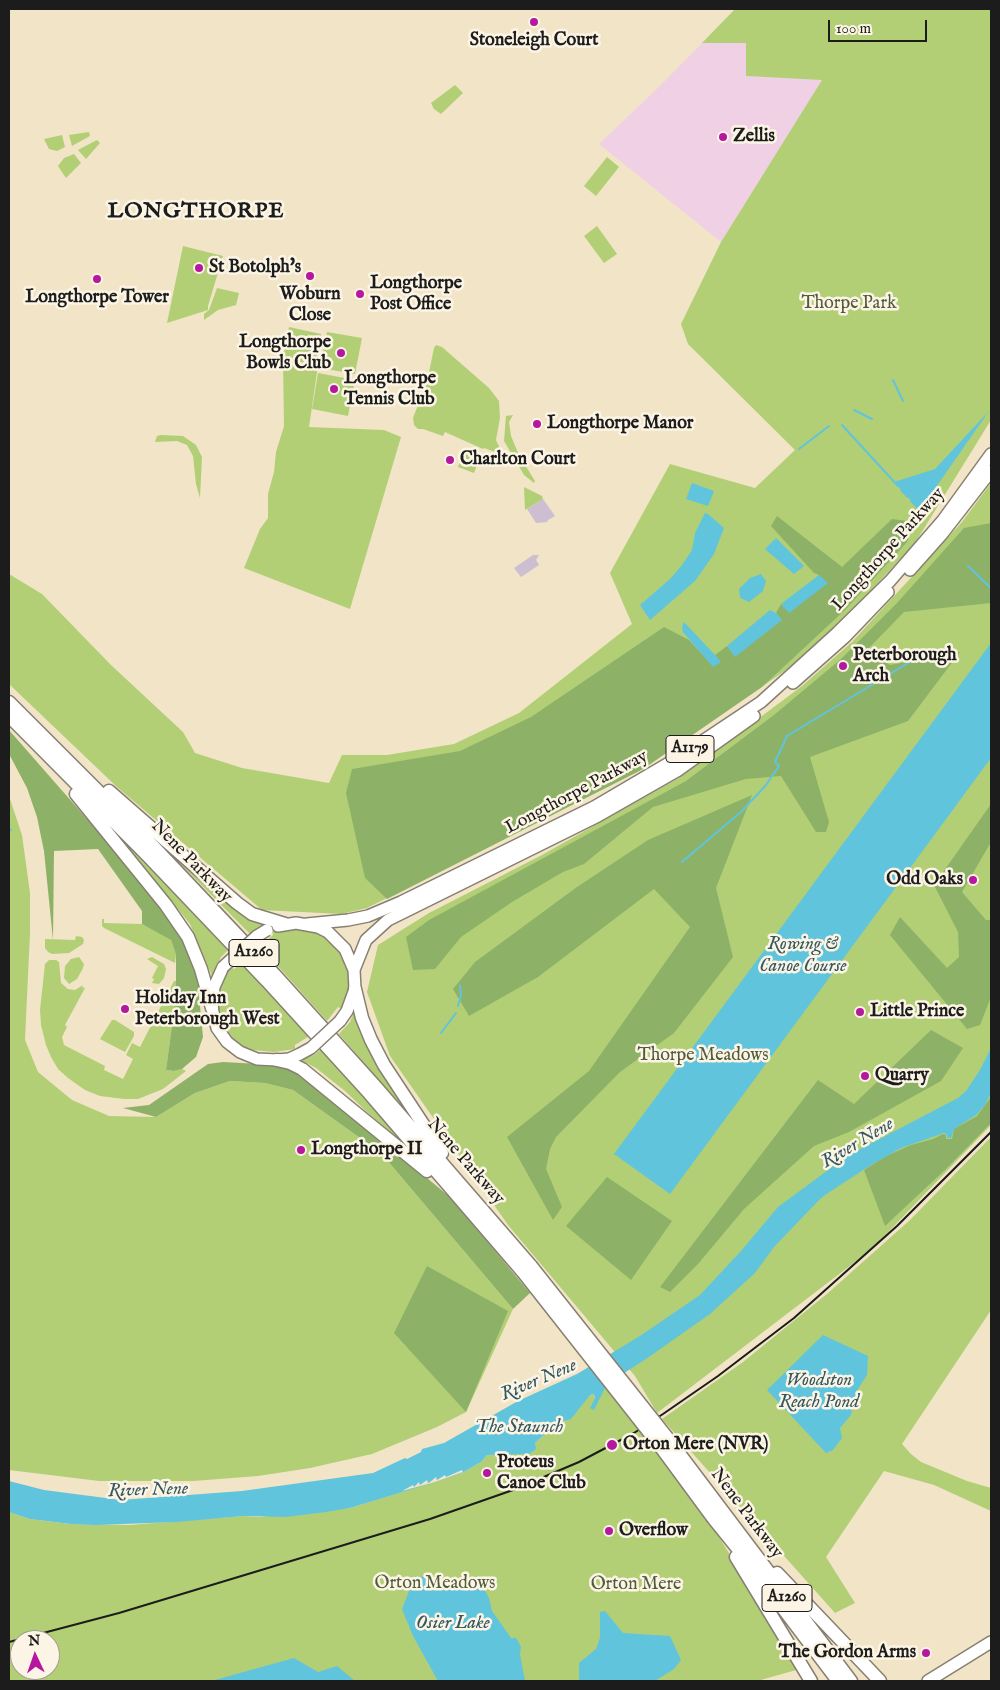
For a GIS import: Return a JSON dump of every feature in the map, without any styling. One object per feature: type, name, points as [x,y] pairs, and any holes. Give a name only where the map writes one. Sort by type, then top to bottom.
[{"type":"highway","name":"Nene Parkway","points":[[9,702],[25,725],[155,848],[275,975],[376,1087],[527,1269],[719,1516],[851,1681]]},
{"type":"highway","name":"Nene Parkway","points":[[9,716],[25,725]]},
{"type":"highway","points":[[25,725],[252,914],[285,924]]},
{"type":"highway","points":[[25,725],[188,937],[201,970],[212,1008]]},
{"type":"highway","points":[[355,989],[362,1018],[384,1065],[462,1193]]},
{"type":"highway","points":[[277,1060],[290,1063],[302,1069],[462,1193]]},
{"type":"highway","name":"Nene Parkway","points":[[719,1516],[738,1549],[838,1681]]},
{"type":"highway","points":[[719,1516],[811,1681]]},
{"type":"highway","points":[[719,1516],[785,1581],[880,1681]]},
{"type":"main road","name":"Longthorpe Parkway","points":[[306,924],[368,916],[410,897],[594,807],[674,760],[761,702],[837,633],[890,581],[943,520],[991,454]]},
{"type":"main road","name":"Longthorpe Parkway","points":[[354,970],[366,940],[388,920],[598,816],[677,771],[766,708],[845,637],[898,583],[942,534],[991,471]]},
{"type":"main road","points":[[285,924],[306,924],[328,932],[338,940],[351,959],[354,970],[355,989],[350,1006],[340,1021],[311,1048],[289,1058],[277,1060],[257,1059],[233,1048],[217,1028],[212,1008],[214,987],[223,967],[257,936],[267,930],[285,924]]},
{"type":"main road","points":[[928,1681],[991,1642]]},
{"type":"shaded area","points":[[702,43],[747,43],[746,76],[823,79],[721,242],[599,144]]},
{"type":"shaded area","points":[[543,499],[555,516],[547,522],[536,523],[527,509]]},
{"type":"shaded area","points":[[533,555],[539,555],[536,560],[539,565],[521,577],[514,568]]},
{"type":"green space","name":"Thorpe Park","points":[[735,9],[991,9],[991,420],[915,543],[851,612],[786,670],[643,769],[367,908],[341,914],[262,910],[117,787],[9,684],[9,574],[42,594],[111,665],[183,732],[195,753],[242,768],[329,783],[342,755],[387,755],[454,744],[519,713],[632,624],[610,573],[670,464],[755,488],[795,450],[688,344],[681,324],[721,242],[822,80],[746,76],[746,43],[702,43]]},
{"type":"green space","points":[[455,85],[463,93],[441,114],[434,109],[431,103]]},
{"type":"green space","points":[[89,132],[90,136],[72,146],[69,135]]},
{"type":"green space","points":[[62,135],[65,147],[57,151],[49,149],[44,139]]},
{"type":"green space","points":[[97,140],[100,143],[86,159],[78,150]]},
{"type":"green space","points":[[74,154],[81,163],[66,178],[58,166],[64,158]]},
{"type":"green space","points":[[607,157],[619,167],[596,196],[584,186]]},
{"type":"green space","points":[[597,226],[617,254],[604,263],[584,236]]},
{"type":"green space","points":[[183,246],[223,256],[208,310],[167,323]]},
{"type":"green space","points":[[217,288],[239,293],[236,305],[218,310],[204,320],[204,314],[209,310]]},
{"type":"green space","name":"Longthorpe Tennis Club","points":[[289,327],[321,334],[315,365],[283,358]]},
{"type":"green space","name":"Longthorpe Bowls Club","points":[[327,332],[362,338],[355,374],[320,368]]},
{"type":"green space","points":[[436,345],[442,347],[489,388],[499,401],[500,418],[496,440],[503,455],[483,449],[445,432],[443,436],[418,429],[414,425],[413,418],[427,382]]},
{"type":"green space","points":[[283,359],[312,365],[316,368],[309,427],[384,430],[401,437],[350,609],[244,568],[260,529],[268,518],[268,494],[274,472],[276,452],[284,426]]},
{"type":"green space","name":"Longthorpe Tennis Club","points":[[318,373],[355,380],[348,416],[312,409]]},
{"type":"green space","points":[[513,415],[509,422],[511,436],[519,455],[535,481],[534,483],[524,475],[504,441],[506,416]]},
{"type":"green space","points":[[157,436],[183,436],[196,445],[202,457],[200,498],[196,484],[193,456],[187,445],[177,441],[155,442]]},
{"type":"green space","points":[[465,449],[481,455],[474,473],[458,467]]},
{"type":"green space","name":"Thorpe Meadows","points":[[991,483],[991,1125],[872,1249],[657,1413],[635,1376],[508,1225],[390,1056],[367,992],[378,945],[429,913],[542,855],[679,778],[802,686],[852,642],[962,522]]},
{"type":"green space","points":[[524,487],[542,496],[543,499],[525,510]]},
{"type":"green space","points":[[777,516],[842,567],[892,519],[915,522],[907,542],[846,609],[762,687],[643,769],[387,899],[365,878],[346,793],[352,769],[460,751],[531,717],[664,627],[689,640],[713,666],[720,662],[715,655],[727,646],[735,656],[781,619],[776,613],[781,604],[789,612],[819,575],[814,573],[771,526]]},
{"type":"green space","points":[[991,523],[991,603],[904,612],[867,650],[890,665],[960,652],[908,721],[810,757],[829,822],[826,832],[816,832],[781,776],[746,779],[653,807],[584,864],[563,872],[512,902],[461,937],[435,969],[413,970],[406,937],[429,920],[686,781],[774,715],[841,659],[897,603],[964,528]]},
{"type":"green space","points":[[9,730],[115,851],[180,932],[197,975],[203,1037],[196,1057],[182,1069],[166,1070],[176,981],[176,955],[171,940],[142,924],[142,911],[98,849],[54,851],[53,940],[44,851],[37,817],[27,788],[9,754]]},
{"type":"green space","points":[[752,795],[716,888],[733,957],[674,1033],[620,1072],[556,1137],[550,1149],[546,1169],[562,1207],[553,1220],[507,1137],[589,1071],[690,927],[654,889],[538,977],[469,1016],[453,989],[475,962],[577,887],[648,840]]},
{"type":"green space","points":[[9,796],[22,835],[30,893],[25,1040],[38,1072],[72,1100],[109,1116],[156,1117],[195,1093],[230,1081],[265,1083],[293,1090],[381,1153],[513,1309],[466,1412],[437,1427],[372,1454],[310,1468],[258,1476],[193,1481],[99,1481],[9,1470]]},
{"type":"green space","points":[[991,804],[991,842],[962,892],[986,920],[991,920],[991,997],[980,1025],[967,1029],[890,935],[900,917],[947,968],[959,957],[958,932],[934,885]]},
{"type":"green space","points":[[95,807],[230,948],[221,957],[212,976],[190,924]]},
{"type":"green space","points":[[139,822],[270,921],[251,935]]},
{"type":"green space","points":[[102,919],[104,919],[104,923],[142,924],[161,933],[171,940],[176,955],[175,963],[104,928],[102,926]]},
{"type":"green space","points":[[301,929],[319,932],[344,951],[351,969],[351,985],[346,1004],[342,1009],[338,1007],[327,1021],[260,946],[273,935],[272,931]]},
{"type":"green space","points":[[76,936],[82,937],[84,940],[83,944],[69,953],[52,954],[45,948],[45,939],[75,940]]},
{"type":"green space","points":[[79,957],[84,964],[83,968],[77,979],[69,984],[64,978],[65,966],[71,959]]},
{"type":"green space","points":[[152,957],[164,964],[166,969],[164,978],[159,984],[152,983],[154,979],[152,978],[158,966],[147,959]]},
{"type":"green space","points":[[49,960],[59,962],[61,983],[68,989],[75,990],[83,985],[82,987],[85,988],[65,1025],[67,1027],[62,1037],[64,1045],[105,1066],[104,1070],[123,1079],[133,1059],[126,1055],[132,1043],[140,1047],[174,981],[176,981],[166,1070],[182,1069],[186,1071],[163,1089],[138,1099],[100,1096],[85,1090],[68,1078],[58,1069],[51,1057],[41,1025],[40,1010],[45,964]]},
{"type":"green space","points":[[243,962],[311,1035],[295,1045],[295,1049],[274,1052],[253,1050],[234,1043],[225,1032],[217,1005],[218,987],[224,975]]},
{"type":"green space","points":[[356,1007],[419,1127],[339,1034],[350,1022]]},
{"type":"green space","points":[[112,1020],[134,1032],[134,1036],[125,1052],[100,1039]]},
{"type":"green space","points":[[931,1030],[963,1048],[941,1081],[849,1132],[814,1146],[744,1209],[698,1264],[670,1292],[660,1287],[818,1080],[854,1104]]},
{"type":"green space","points":[[322,1048],[428,1165],[345,1091],[316,1068],[301,1060],[314,1055]]},
{"type":"green space","points":[[223,1062],[278,1065],[300,1072],[451,1198],[530,1293],[513,1309],[381,1153],[293,1090],[265,1083],[230,1081],[195,1093],[156,1117],[123,1108],[149,1105],[208,1064]]},
{"type":"green space","points":[[991,1097],[991,1123],[946,1169],[885,1226],[864,1170],[886,1156],[911,1145],[943,1134],[946,1135],[946,1139],[952,1139],[954,1129],[977,1116]]},
{"type":"green space","points":[[991,1137],[991,1310],[902,1444],[921,1462],[967,1481],[991,1488],[991,1511],[934,1485],[884,1471],[826,1557],[855,1603],[835,1613],[662,1419],[743,1362],[828,1293],[910,1220]]},
{"type":"green space","points":[[607,1177],[672,1221],[631,1280],[566,1226]]},
{"type":"green space","points":[[427,1266],[508,1311],[466,1412],[394,1333]]},
{"type":"green space","name":"Orton Meadows","points":[[605,1386],[674,1468],[708,1519],[800,1669],[757,1681],[9,1681],[9,1512],[30,1519],[71,1524],[130,1525],[243,1516],[260,1517],[350,1508],[462,1473],[481,1462],[487,1455],[529,1453],[535,1443],[544,1435],[560,1426],[590,1395],[594,1394],[595,1400],[591,1408]]},
{"type":"water","points":[[989,411],[920,510],[894,482],[935,469]]},
{"type":"water","points":[[692,483],[714,491],[708,506],[686,499]]},
{"type":"water","points":[[705,513],[724,528],[714,554],[695,581],[650,620],[640,605],[670,579],[682,565],[692,550],[695,533]]},
{"type":"water","points":[[776,538],[804,566],[794,574],[765,549]]},
{"type":"water","points":[[761,574],[766,581],[763,591],[749,602],[740,598],[739,589],[750,578]]},
{"type":"water","points":[[819,575],[828,583],[789,613],[781,604]]},
{"type":"water","points":[[770,610],[776,613],[782,620],[735,657],[727,646]]},
{"type":"water","points":[[684,622],[721,662],[713,667],[683,632]]},
{"type":"water","name":"Rowing & Canoe Course","points":[[991,643],[991,758],[670,1194],[614,1154]]},
{"type":"water","name":"The Staunch","points":[[991,1048],[991,1093],[985,1105],[976,1115],[954,1129],[951,1138],[947,1138],[947,1135],[944,1133],[901,1148],[828,1193],[774,1247],[755,1273],[710,1314],[607,1384],[594,1410],[590,1408],[595,1398],[594,1394],[590,1395],[571,1419],[564,1421],[560,1426],[544,1435],[535,1443],[536,1449],[529,1454],[487,1455],[481,1462],[462,1473],[435,1482],[350,1508],[286,1517],[243,1516],[177,1522],[95,1525],[30,1519],[9,1512],[9,1481],[44,1490],[121,1500],[242,1491],[373,1473],[405,1458],[407,1459],[421,1452],[422,1449],[444,1443],[518,1401],[577,1374],[640,1336],[700,1295],[778,1207],[847,1156],[958,1098],[966,1091],[980,1070]]},
{"type":"water","name":"Woodston Reach Pond","points":[[823,1335],[868,1356],[867,1375],[856,1392],[851,1415],[840,1428],[842,1438],[833,1450],[826,1453],[767,1390]]},
{"type":"water","name":"Osier Lake","points":[[415,1576],[470,1583],[483,1587],[489,1598],[492,1611],[511,1638],[516,1638],[521,1647],[520,1654],[525,1681],[438,1681],[413,1636],[402,1609]]},
{"type":"water","name":"Orton Mere","points":[[605,1611],[623,1633],[670,1636],[681,1660],[674,1669],[655,1681],[579,1681],[579,1663],[596,1649],[600,1638],[600,1612]]},
{"type":"water","points":[[294,1658],[318,1672],[337,1666],[355,1681],[211,1681]]},
{"type":"pier","points":[[462,1470],[463,1472],[435,1482],[402,1491],[413,1485],[414,1487],[419,1482],[420,1485],[427,1480],[428,1483],[436,1477],[437,1480],[445,1475],[446,1477]]},
{"type":"waterway","points":[[893,380],[903,401]]},
{"type":"waterway","points":[[854,410],[872,419]]},
{"type":"waterway","points":[[842,425],[898,486]]},
{"type":"waterway","points":[[799,449],[829,426]]},
{"type":"waterway","points":[[901,490],[908,497]]},
{"type":"waterway","points":[[911,501],[920,510],[914,518],[920,524]]},
{"type":"waterway","points":[[968,566],[991,588]]},
{"type":"waterway","points":[[682,862],[742,811],[766,785],[779,766],[775,762],[787,736],[918,657]]},
{"type":"waterway","points":[[458,1006],[461,995],[460,985]]},
{"type":"waterway","points":[[441,1033],[456,1013]]},
{"type":"railway","points":[[9,1642],[119,1613],[430,1519],[513,1490],[579,1462],[634,1433],[663,1414],[718,1376],[794,1318],[897,1226],[991,1132]]},
{"type":"place","name":"Stoneleigh Court","points":[[534,22]]},
{"type":"place","name":"Zellis","points":[[723,137]]},
{"type":"place","name":"St Botolph's","points":[[199,268]]},
{"type":"place","name":"Woburn Close","points":[[310,276]]},
{"type":"place","name":"Longthorpe Tower","points":[[97,279]]},
{"type":"place","name":"Longthorpe Post Office","points":[[360,294]]},
{"type":"place","name":"Longthorpe Bowls Club","points":[[341,353]]},
{"type":"place","name":"Longthorpe Tennis Club","points":[[334,389]]},
{"type":"place","name":"Longthorpe Manor","points":[[537,424]]},
{"type":"place","name":"Charlton Court","points":[[450,460]]},
{"type":"place","name":"Peterborough Arch","points":[[843,666]]},
{"type":"place","name":"Odd Oaks","points":[[973,880]]},
{"type":"place","name":"Holiday Inn Peterborough West","points":[[125,1009]]},
{"type":"place","name":"Little Prince","points":[[860,1012]]},
{"type":"place","name":"Quarry","points":[[865,1076]]},
{"type":"place","name":"Longthorpe II","points":[[301,1150]]},
{"type":"place","name":"Orton Mere (NVR)","points":[[612,1445]]},
{"type":"place","name":"Proteus Canoe Club","points":[[487,1473]]},
{"type":"place","name":"Overflow","points":[[609,1531]]},
{"type":"place","name":"The Gordon Arms","points":[[926,1653]]},
{"type":"district","name":"LONGTHORPE","points":[[196,212]]},
{"type":"water label","name":"River Nene","points":[[858,1144]]},
{"type":"water label","name":"River Nene","points":[[539,1381]]},
{"type":"water label","name":"River Nene","points":[[148,1491]]}]
